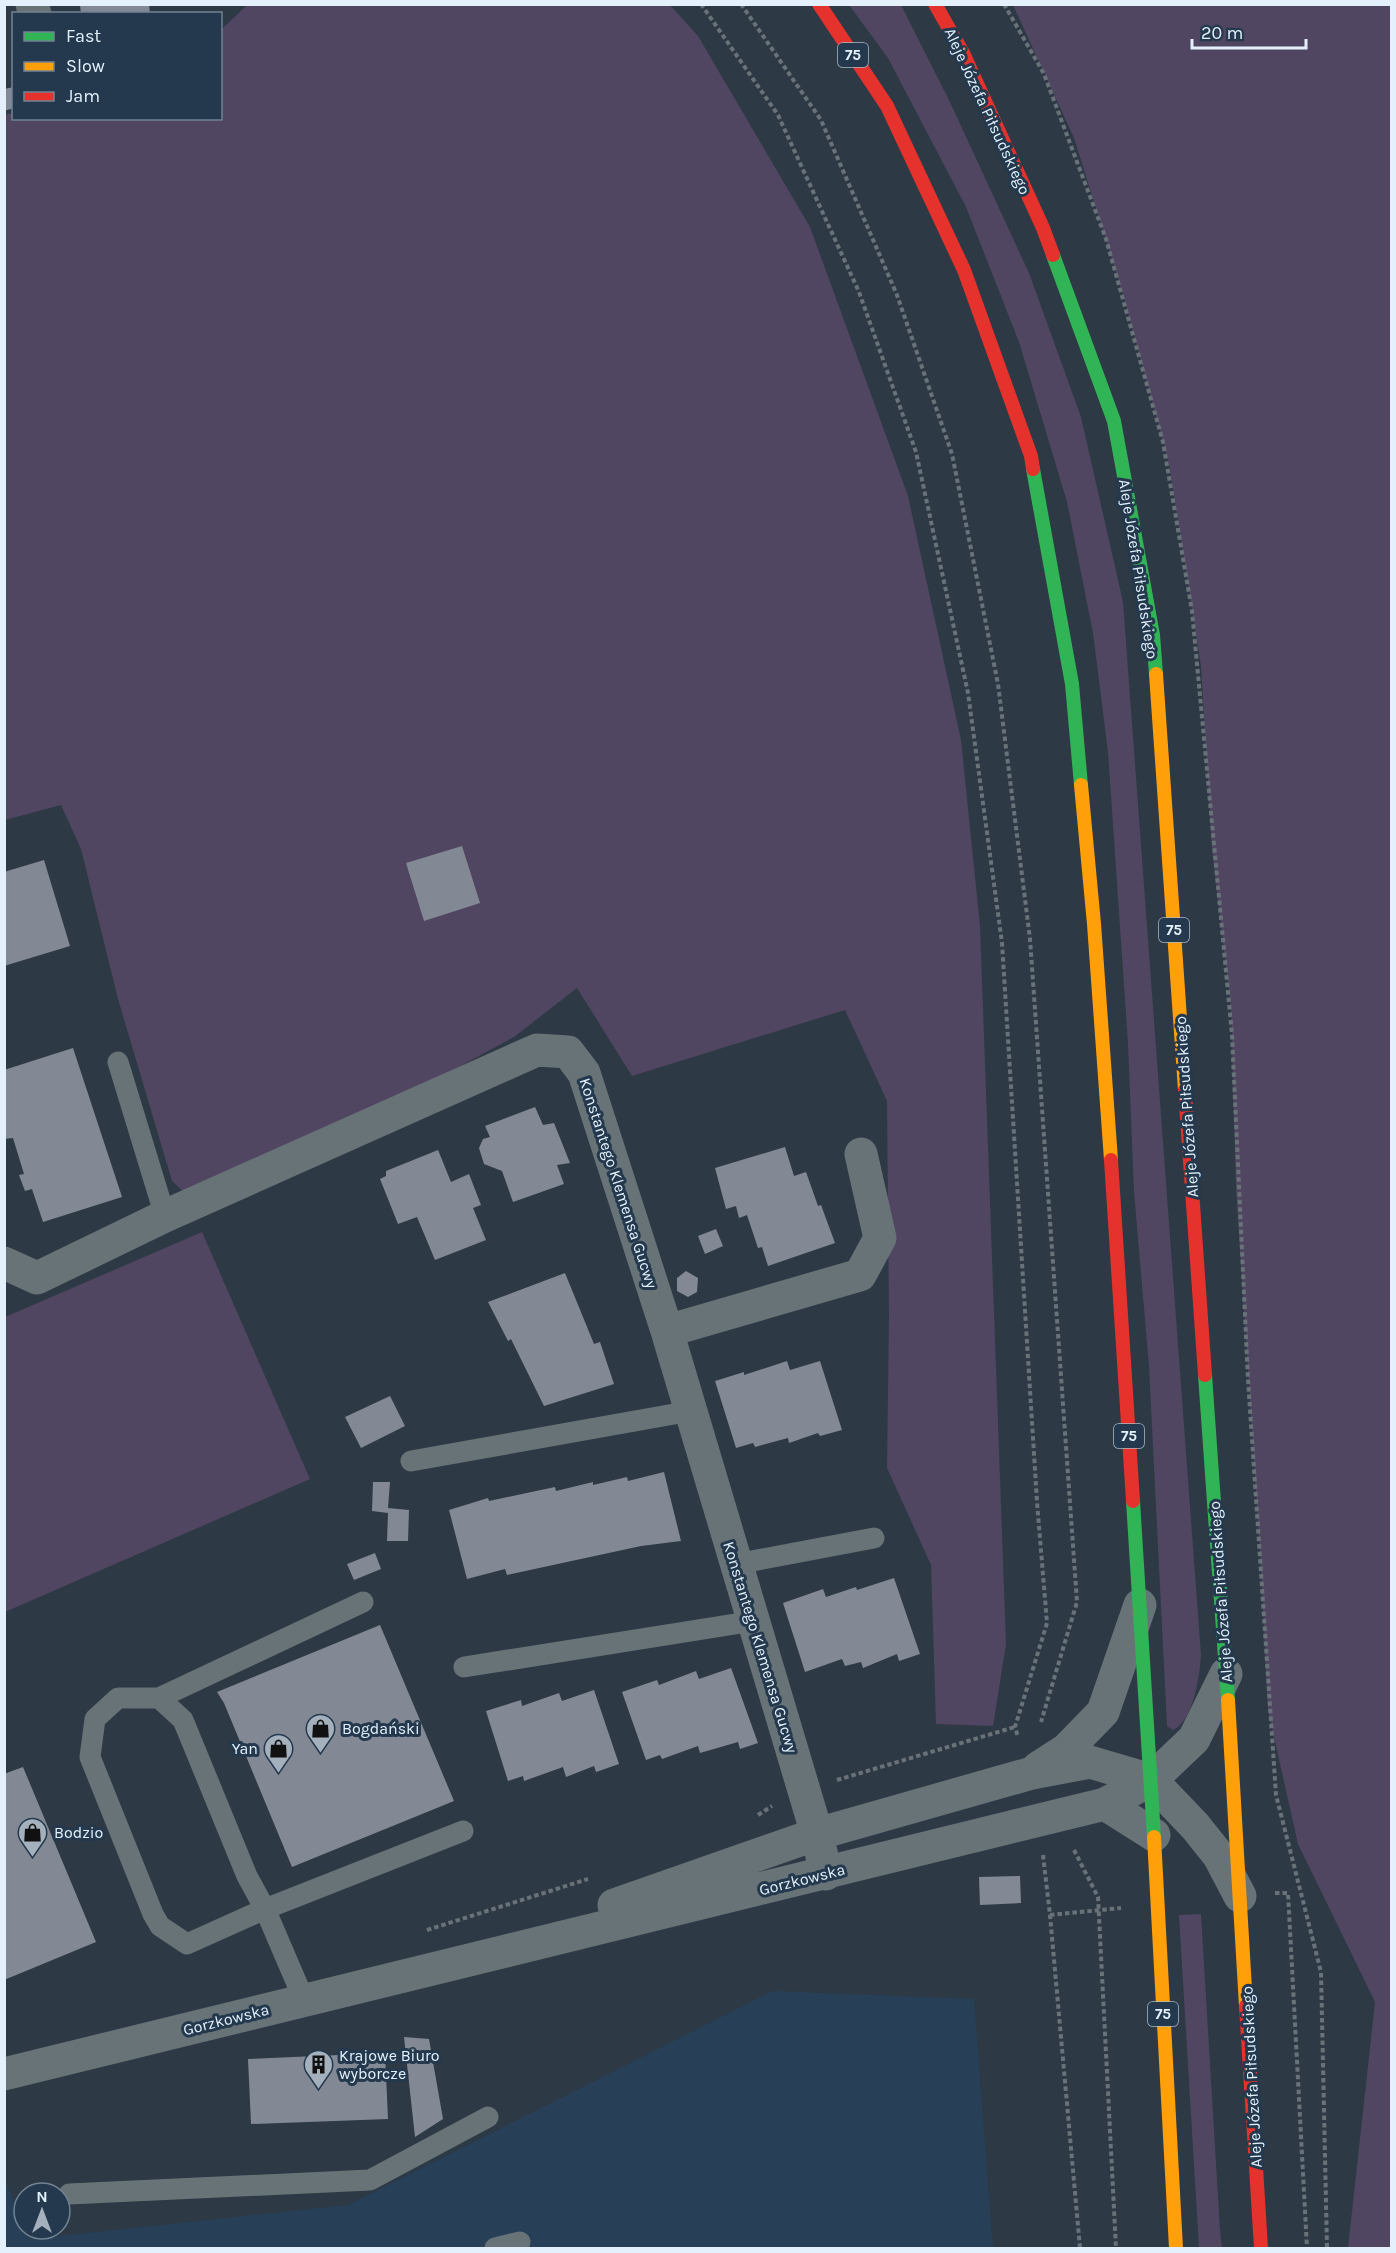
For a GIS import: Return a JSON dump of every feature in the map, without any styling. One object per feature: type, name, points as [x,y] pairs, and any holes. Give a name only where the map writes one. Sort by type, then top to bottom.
[{"type":"main road","name":"75","points":[[819,4],[887,106],[964,270],[1031,456],[1072,684],[1095,936],[1140,1605],[1176,2248]]},
{"type":"main road","name":"Aleje Józefa Piłsudskiego","points":[[935,4],[963,53],[1043,228],[1114,421],[1153,635],[1226,1674],[1261,2248]]},
{"type":"street","name":"Konstantego Klemensa Gucwy","points":[[4,1263],[37,1278],[165,1216],[537,1050],[568,1052],[584,1073],[667,1331],[817,1833],[826,1874]]},
{"type":"street","points":[[667,1331],[860,1275],[880,1238],[861,1154]]},
{"type":"street","name":"Gorzkowska","points":[[1032,1773],[1066,1750],[1103,1712],[1140,1605]]},
{"type":"street","name":"Gorzkowska","points":[[4,2074],[1105,1804],[1151,1780],[1194,1740],[1226,1674]]},
{"type":"street","name":"Gorzkowska","points":[[448,1964],[817,1833],[1032,1773],[1090,1762],[1151,1780],[1195,1826],[1219,1856],[1240,1896]]},
{"type":"street","points":[[1105,1804],[1154,1835]]},
{"type":"lane","points":[[118,1062],[165,1216]]},
{"type":"lane","points":[[411,1461],[690,1411]]},
{"type":"lane","points":[[736,1564],[874,1538]]},
{"type":"lane","points":[[363,1602],[159,1698],[118,1698],[95,1719],[90,1757],[153,1914],[160,1926],[187,1944],[265,1909],[463,1831]]},
{"type":"lane","points":[[464,1667],[754,1621]]},
{"type":"lane","points":[[159,1698],[183,1720],[247,1876],[265,1909],[304,2000]]},
{"type":"lane","points":[[72,2194],[370,2180],[488,2118]]},
{"type":"lane","points":[[495,2248],[520,2242]]},
{"type":"path","points":[[701,4],[778,115],[859,292],[915,452],[968,693],[1002,944],[1037,1502],[1047,1623],[1015,1727],[804,1790],[761,1811],[754,1820]]},
{"type":"path","points":[[741,4],[820,120],[897,295],[952,454],[998,684],[1030,939],[1077,1602],[1041,1723]]},
{"type":"path","points":[[1039,1820],[1080,2248]]},
{"type":"path","points":[[1071,1844],[1098,1897],[1116,2248]]},
{"type":"path","points":[[417,1933],[599,1876]]},
{"type":"shaded area","points":[[247,5],[670,5],[698,36],[810,227],[908,496],[961,740],[980,926],[1006,1644],[993,1726],[936,1724],[931,1565],[887,1468],[889,1315],[887,1101],[845,1010],[632,1076],[577,988],[514,1037],[399,1099],[185,1193],[172,1181],[118,999],[81,849],[61,805],[5,820],[4,115],[12,113],[12,120],[222,120],[222,29]]},
{"type":"shaded area","points":[[849,5],[901,5],[949,100],[1029,273],[1081,417],[1123,602],[1201,1655],[1197,1685],[1190,1708],[1186,1718],[1173,1730],[1167,1726],[1149,1366],[1134,1192],[1128,1043],[1108,752],[1093,633],[1067,502],[1019,342],[966,207],[888,58]]},
{"type":"shaded area","points":[[1013,5],[1391,5],[1391,2248],[1348,2248],[1375,2002],[1298,1844],[1268,1710],[1236,1188],[1231,1008],[1212,849],[1201,666],[1169,464],[1124,298],[1074,138]]},
{"type":"shaded area","points":[[202,1232],[310,1479],[5,1612],[5,1317]]},
{"type":"shaded area","points":[[1201,1914],[1222,2248],[1199,2248],[1179,1915]]},
{"type":"shaded area","points":[[773,1991],[974,1999],[993,2248],[5,2248],[4,2178],[12,2196],[12,2241],[72,2241],[72,2235],[348,2205]]},
{"type":"building","points":[[149,4],[150,12],[81,12],[80,5]]},
{"type":"building","points":[[12,87],[12,109],[4,111],[4,89]]},
{"type":"building","points":[[462,846],[480,903],[424,921],[406,863]]},
{"type":"building","points":[[44,860],[70,946],[4,966],[4,872]]},
{"type":"building","points":[[73,1048],[122,1197],[43,1222],[32,1189],[25,1191],[19,1175],[24,1174],[13,1138],[4,1139],[4,1117],[6,1116],[4,1070]]},
{"type":"building","points":[[535,1107],[543,1125],[554,1123],[570,1163],[557,1165],[564,1184],[513,1202],[502,1171],[484,1164],[479,1148],[483,1139],[490,1137],[485,1126]]},
{"type":"building","points":[[785,1147],[794,1176],[806,1172],[835,1243],[768,1266],[762,1247],[758,1248],[747,1215],[739,1218],[736,1206],[726,1209],[715,1168]]},
{"type":"building","points":[[438,1150],[451,1182],[469,1174],[481,1205],[473,1208],[486,1240],[435,1260],[417,1217],[398,1224],[380,1179],[386,1176],[386,1171]]},
{"type":"building","points":[[716,1229],[723,1246],[705,1254],[698,1236]]},
{"type":"building","points":[[686,1271],[698,1278],[697,1292],[688,1297],[677,1291],[677,1278]]},
{"type":"building","points":[[565,1273],[594,1344],[600,1342],[614,1384],[544,1406],[511,1339],[508,1341],[488,1302]]},
{"type":"building","points":[[787,1361],[790,1370],[820,1361],[842,1430],[820,1436],[818,1433],[789,1443],[788,1438],[755,1447],[753,1443],[736,1448],[715,1381],[744,1372],[744,1375]]},
{"type":"building","points":[[390,1396],[405,1426],[361,1448],[345,1417]]},
{"type":"building","points":[[664,1472],[681,1541],[641,1546],[507,1575],[505,1569],[467,1579],[449,1510],[488,1498],[489,1501],[555,1487],[556,1491],[627,1477],[628,1481]]},
{"type":"building","points":[[373,1482],[390,1482],[388,1508],[409,1510],[408,1541],[387,1541],[388,1513],[372,1511]]},
{"type":"building","points":[[375,1553],[381,1569],[354,1580],[347,1564]]},
{"type":"building","points":[[894,1578],[920,1654],[899,1661],[897,1654],[863,1668],[861,1662],[845,1666],[842,1659],[805,1672],[783,1603],[823,1589],[826,1597]]},
{"type":"building","points":[[380,1625],[454,1801],[292,1867],[224,1703],[217,1692]]},
{"type":"building","points":[[731,1668],[758,1743],[740,1749],[738,1742],[700,1753],[698,1746],[662,1759],[660,1755],[646,1760],[622,1692],[657,1680],[659,1685],[696,1671],[699,1679]]},
{"type":"building","points":[[594,1690],[619,1764],[596,1772],[594,1766],[566,1777],[563,1767],[524,1781],[523,1776],[508,1781],[486,1711],[521,1700],[522,1706],[559,1693],[562,1701]]},
{"type":"building","name":"Bodzio","points":[[23,1767],[96,1942],[4,1980],[4,1774]]},
{"type":"building","points":[[1020,1876],[1021,1903],[980,1905],[979,1877]]},
{"type":"building","points":[[404,2037],[429,2039],[443,2119],[415,2137]]},
{"type":"building","name":"Krajowe Biuro wyborcze","points":[[385,2053],[388,2119],[251,2124],[248,2059]]},
{"type":"traffic: fast","points":[[1053,255],[1114,421],[1153,635],[1156,674]]},
{"type":"traffic: fast","points":[[1033,469],[1072,684],[1081,785]]},
{"type":"traffic: fast","points":[[1205,1375],[1228,1700]]},
{"type":"traffic: fast","points":[[1133,1501],[1154,1837]]},
{"type":"traffic: slow","points":[[1156,674],[1185,1090]]},
{"type":"traffic: slow","points":[[1081,785],[1094,924],[1111,1160]]},
{"type":"traffic: slow","points":[[1228,1700],[1246,2006]]},
{"type":"traffic: slow","points":[[1154,1837],[1176,2248]]},
{"type":"traffic: jam","points":[[819,4],[887,106],[964,270],[1031,456],[1033,469]]},
{"type":"traffic: jam","points":[[935,4],[963,53],[1043,228],[1053,255]]},
{"type":"traffic: jam","points":[[1185,1090],[1205,1375]]},
{"type":"traffic: jam","points":[[1111,1160],[1133,1501]]},
{"type":"traffic: jam","points":[[1246,2006],[1261,2248]]},
{"type":"place","name":"Bogdański","points":[[321,1754]]},
{"type":"place","name":"Yan","points":[[279,1774]]},
{"type":"place","name":"Bodzio","points":[[33,1858]]},
{"type":"place","name":"Krajowe Biuro wyborcze","points":[[318,2090]]}]
